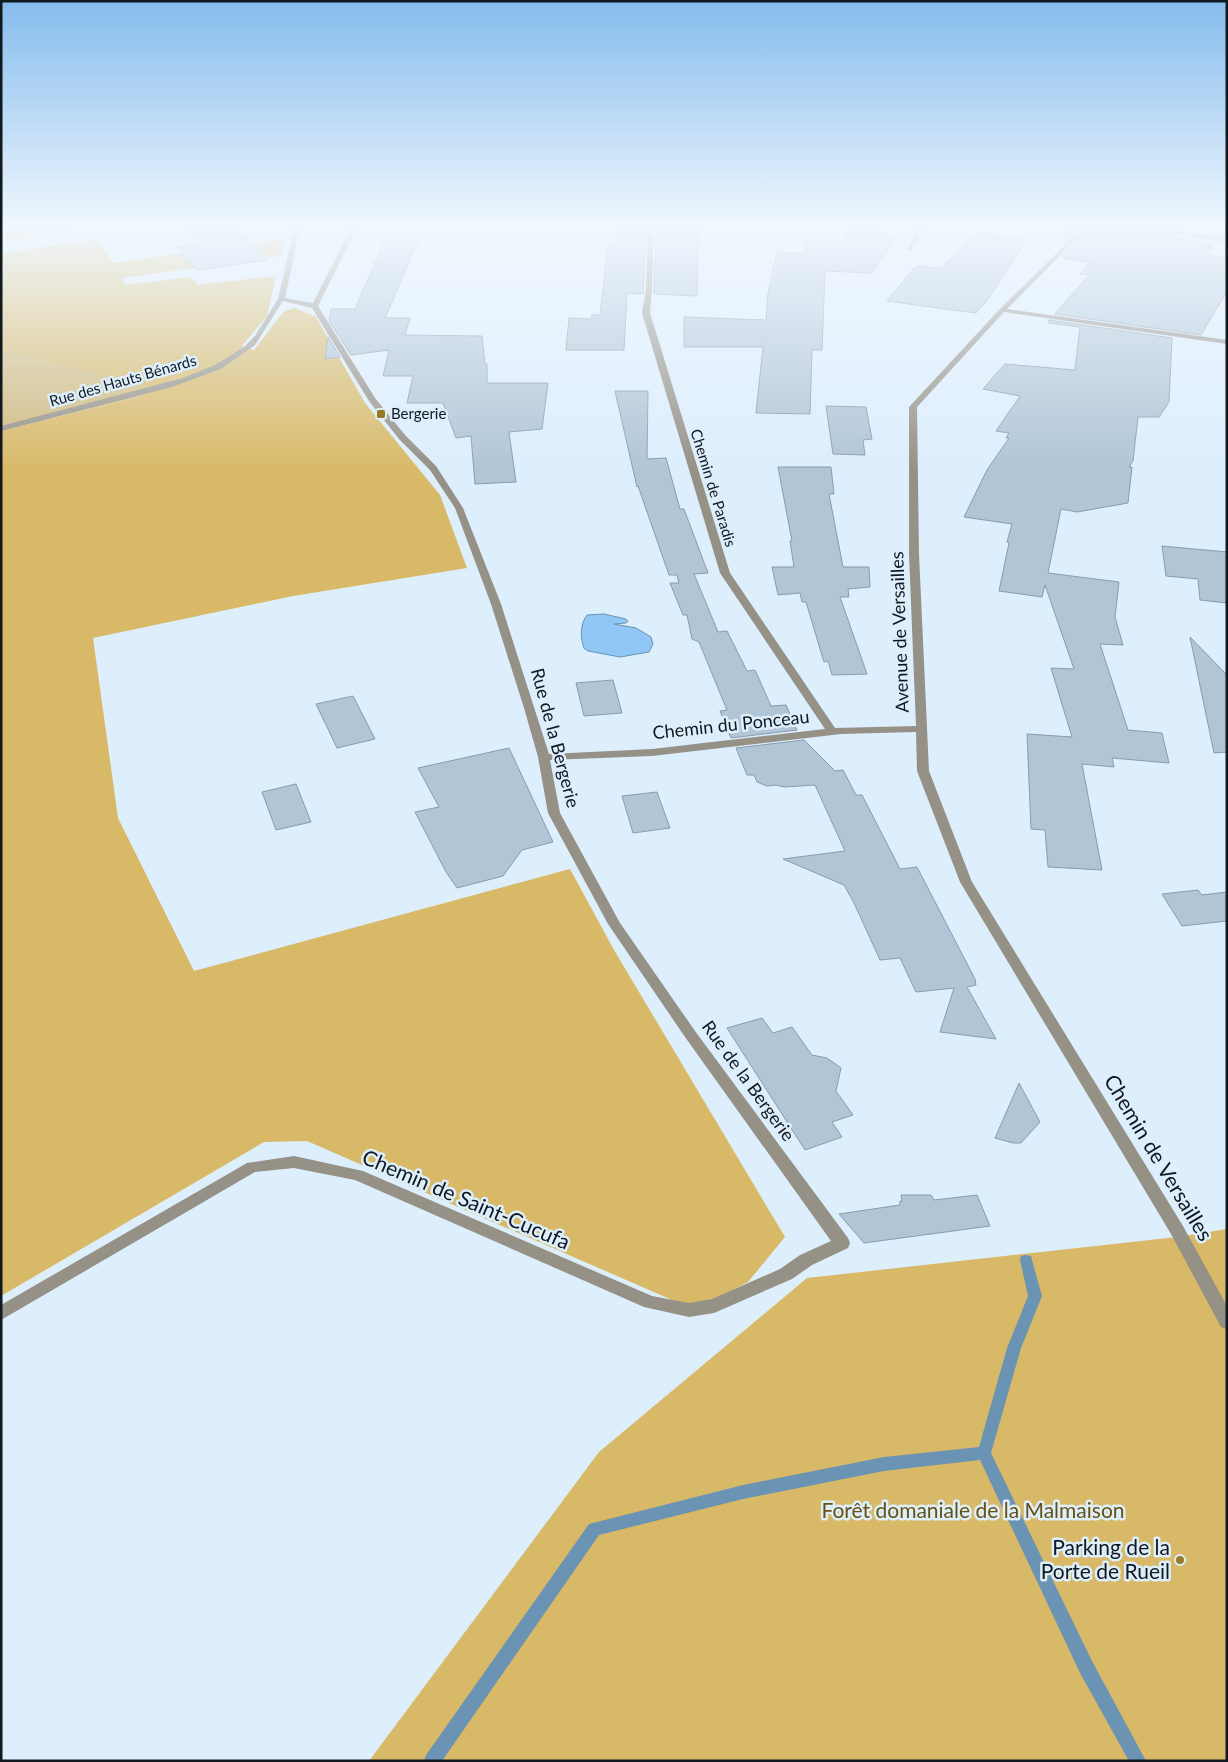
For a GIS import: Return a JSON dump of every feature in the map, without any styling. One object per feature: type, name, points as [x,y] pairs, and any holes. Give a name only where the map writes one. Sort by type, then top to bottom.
[{"type":"street","name":"Rue des Hauts Bénards","points":[[1,429],[175,384],[219,367],[248,348],[262,332],[276,306]]},
{"type":"street","name":"Rue de la Bergerie","points":[[315,306],[372,400],[402,437],[433,468],[459,508],[496,604],[544,757],[554,813],[614,924],[690,1034],[842,1243]]},
{"type":"street","name":"Chemin de Paradis","points":[[647,306],[646,313],[725,573],[832,732]]},
{"type":"street","name":"Avenue de Versailles","points":[[1006,306],[913,407],[914,554],[922,771],[966,882],[1080,1069]]},
{"type":"street","points":[[1002,310],[1227,342]]},
{"type":"street","name":"Chemin du Ponceau","points":[[544,757],[587,758],[832,732],[921,729]]},
{"type":"street","name":"Chemin de Versailles","points":[[1080,1069],[1177,1230],[1227,1322]]},
{"type":"street","name":"Chemin de Saint-Cucufa","points":[[1,1314],[252,1167],[294,1162],[358,1175],[650,1302],[690,1310],[714,1306],[764,1284],[786,1274],[806,1260],[842,1243]]},
{"type":"shaded area","points":[[1,349],[153,386],[142,396],[1,431]]},
{"type":"green space","points":[[1,306],[269,306],[267,316],[242,346],[254,350],[284,311],[295,308],[316,317],[365,403],[440,495],[467,568],[293,596],[93,638],[118,818],[194,971],[570,869],[614,950],[785,1237],[748,1282],[695,1310],[307,1141],[264,1142],[1,1296],[1,431],[142,396],[152,387],[1,349]]},
{"type":"green space","name":"Forêt domaniale de la Malmaison","points":[[1227,1229],[1227,1761],[369,1761],[599,1452],[807,1278],[1177,1237]]},
{"type":"water","points":[[604,614],[626,619],[628,621],[626,623],[614,624],[636,628],[651,637],[653,644],[649,652],[620,657],[588,651],[584,648],[581,631],[587,615]]},
{"type":"building","points":[[356,306],[390,306],[385,318],[410,318],[405,335],[482,336],[485,364],[487,364],[487,383],[548,383],[542,429],[509,432],[516,482],[475,484],[471,436],[456,438],[443,403],[407,403],[413,376],[383,376],[389,350],[351,355],[329,321],[331,309],[355,309]]},
{"type":"building","points":[[601,306],[626,306],[624,350],[566,350],[569,318],[591,319],[592,315],[600,315]]},
{"type":"building","points":[[767,306],[824,306],[822,350],[812,350],[810,414],[756,413],[763,347],[684,347],[684,317],[766,320]]},
{"type":"building","points":[[926,306],[982,306],[976,313]]},
{"type":"building","points":[[1062,306],[1218,306],[1201,335],[1055,314]]},
{"type":"building","points":[[1049,320],[1172,338],[1169,402],[1159,417],[1138,417],[1133,461],[1129,467],[1132,467],[1128,503],[1077,512],[1061,509],[1048,573],[1119,582],[1115,617],[1123,645],[1100,644],[1128,730],[1162,733],[1169,763],[1112,758],[1114,767],[1082,764],[1102,870],[1048,867],[1045,830],[1031,829],[1027,734],[1072,737],[1051,668],[1074,669],[1045,585],[1042,597],[999,591],[1012,524],[964,517],[987,470],[1009,438],[1006,438],[1009,433],[996,431],[1020,396],[983,389],[1005,364],[1075,370],[1080,327],[1048,323]]},
{"type":"building","points":[[328,337],[340,357],[325,359]]},
{"type":"building","points":[[615,391],[648,391],[647,459],[666,458],[680,509],[684,509],[708,573],[694,574],[718,632],[727,631],[747,671],[755,670],[771,706],[786,705],[797,730],[731,738],[720,711],[727,710],[699,642],[692,639],[687,615],[683,615],[670,583],[679,583],[677,575],[669,575],[637,487]]},
{"type":"building","points":[[826,406],[866,407],[872,439],[863,440],[865,455],[833,454]]},
{"type":"building","points":[[778,467],[831,467],[834,494],[829,494],[843,567],[869,567],[870,587],[848,589],[849,597],[840,597],[867,674],[832,675],[828,661],[824,662],[806,602],[802,602],[800,593],[778,595],[772,567],[794,567],[790,541],[792,541]]},
{"type":"building","points":[[1162,546],[1227,552],[1227,603],[1200,600],[1198,579],[1166,576]]},
{"type":"building","points":[[1190,637],[1227,675],[1227,752],[1214,753]]},
{"type":"building","points":[[613,680],[622,713],[584,716],[576,683]]},
{"type":"building","points":[[353,696],[375,739],[337,748],[316,704]]},
{"type":"building","points":[[804,740],[835,771],[843,770],[856,795],[862,795],[900,869],[917,867],[975,979],[976,985],[967,987],[996,1039],[940,1032],[954,988],[916,992],[900,958],[880,960],[844,885],[783,859],[845,851],[815,785],[784,787],[776,785],[767,786],[757,782],[754,775],[747,775],[736,748]]},
{"type":"building","points":[[509,748],[553,842],[522,850],[503,876],[457,888],[446,872],[415,812],[439,807],[418,768]]},
{"type":"building","points":[[296,784],[311,822],[276,830],[262,792]]},
{"type":"building","points":[[657,792],[670,828],[633,833],[622,796]]},
{"type":"building","points":[[1198,890],[1202,895],[1227,892],[1227,921],[1182,926],[1162,894]]},
{"type":"building","points":[[762,1018],[773,1033],[792,1027],[812,1055],[827,1058],[841,1068],[836,1091],[853,1115],[832,1122],[842,1137],[805,1150],[727,1028]]},
{"type":"building","points":[[1019,1083],[1040,1122],[1021,1143],[1013,1143],[995,1138]]},
{"type":"building","points":[[901,1195],[931,1195],[934,1200],[977,1195],[990,1226],[864,1243],[839,1214],[900,1205],[900,1201],[902,1201]]},
{"type":"waterway","points":[[984,1453],[1014,1348],[1035,1296],[1026,1260]]},
{"type":"waterway","points":[[432,1761],[594,1529],[743,1492],[884,1464],[984,1453]]},
{"type":"waterway","points":[[984,1453],[1086,1667],[1138,1761]]},
{"type":"place","name":"Bergerie","points":[[381,414]]},
{"type":"place","name":"Parking de la Porte de Rueil","points":[[1180,1560]]}]
